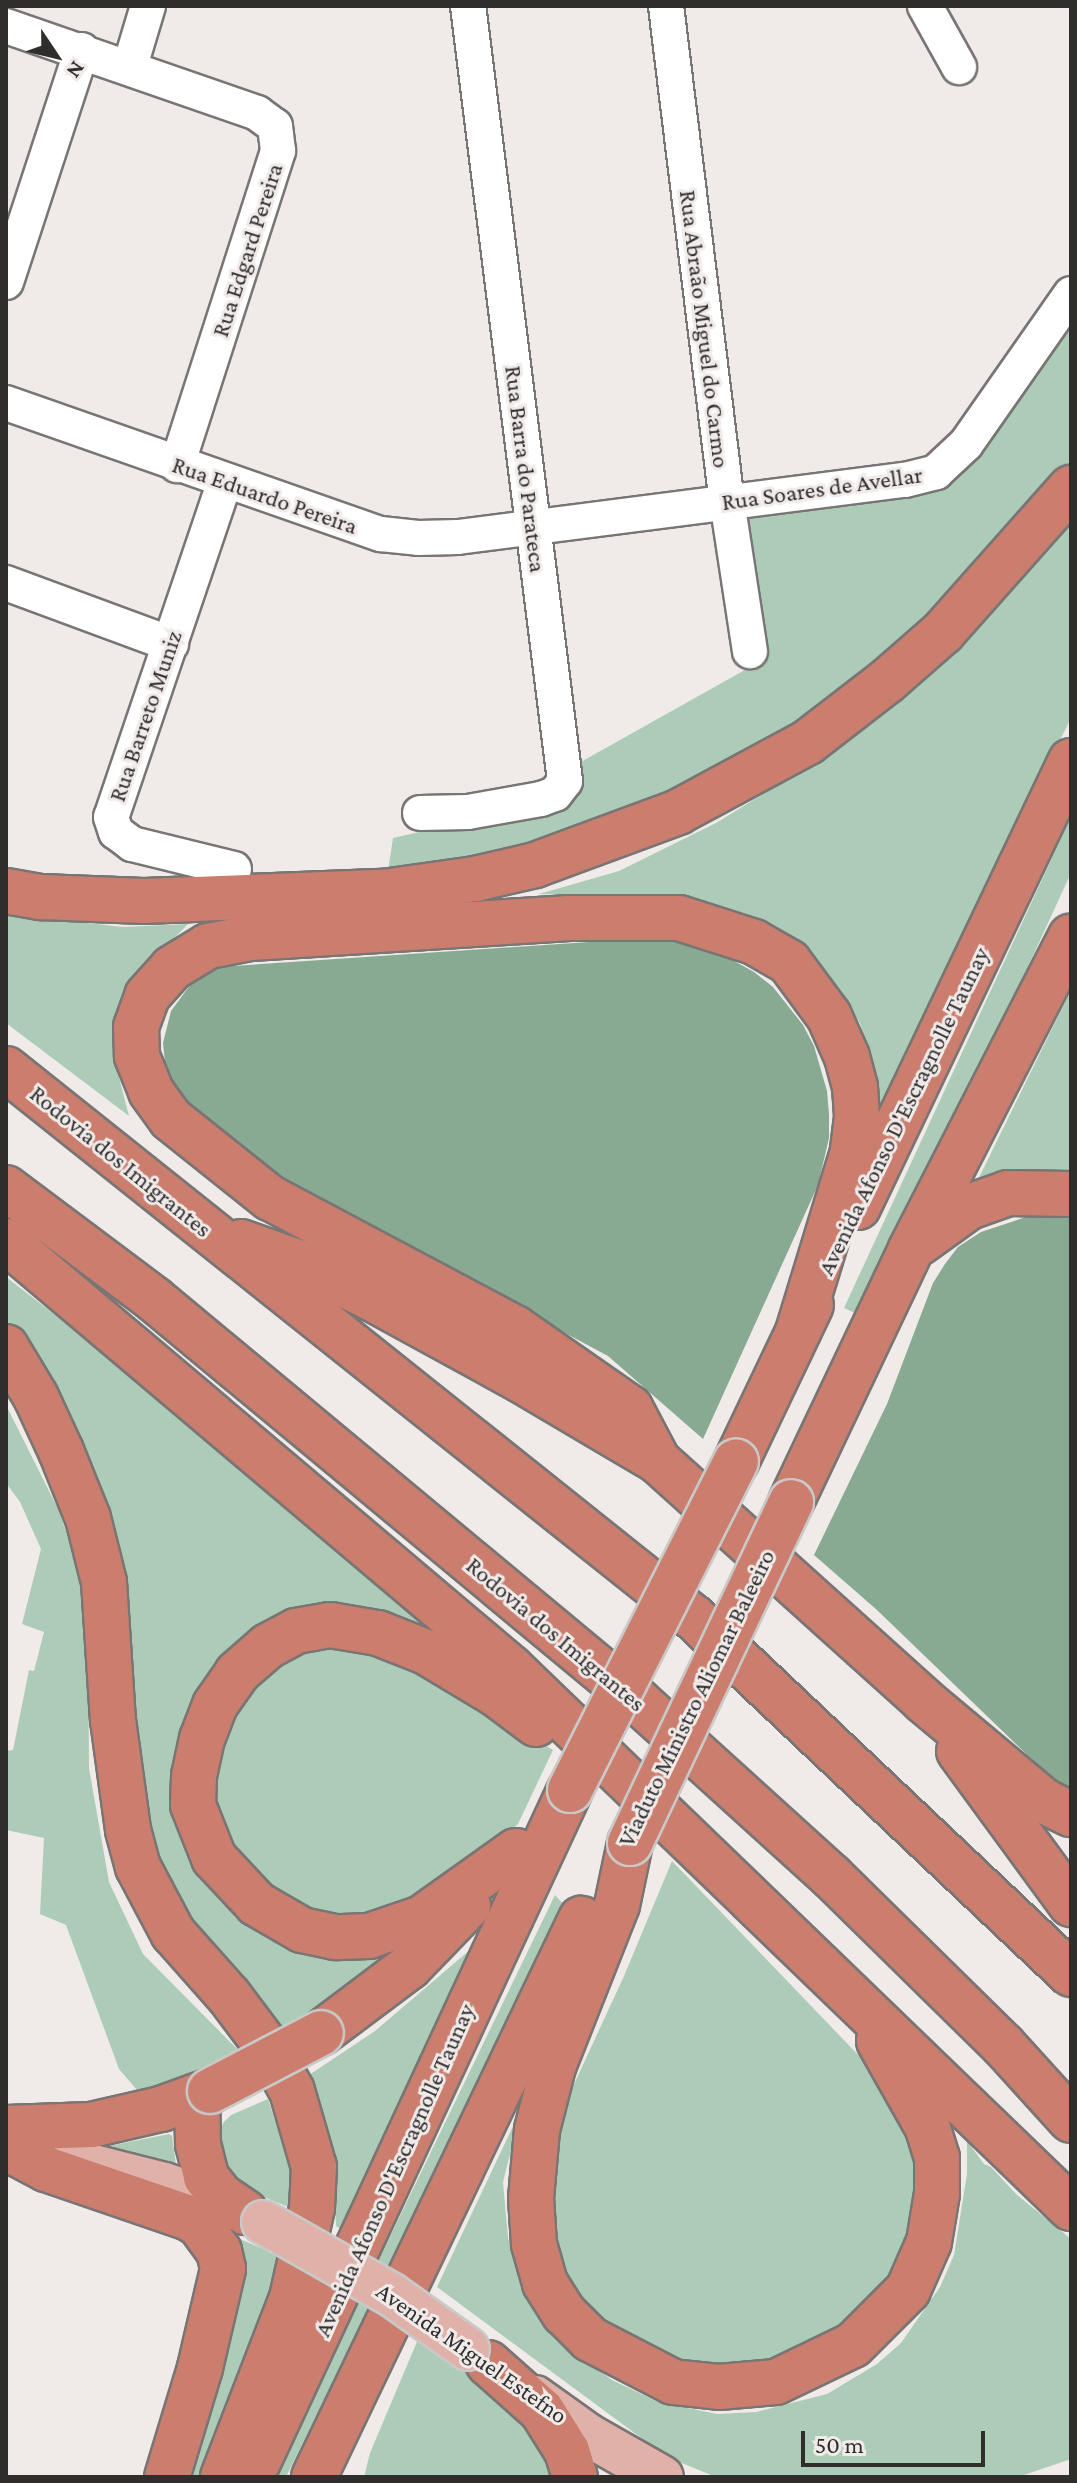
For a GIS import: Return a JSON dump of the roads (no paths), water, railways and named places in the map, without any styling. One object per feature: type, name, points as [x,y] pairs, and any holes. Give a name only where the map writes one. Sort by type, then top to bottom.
[{"type":"highway","points":[[6,891],[41,897],[144,901],[383,892],[475,879],[535,865],[678,812],[808,742],[887,681],[943,632],[1071,488]]},
{"type":"highway","name":"Avenida Afonso D'Escragnolle Taunay","points":[[250,2477],[317,2342],[526,1850],[570,1790],[736,1462],[1071,761]]},
{"type":"highway","points":[[658,1461],[630,1408],[515,1328],[270,1198],[171,1119],[151,1091],[137,1056],[136,1027],[147,996],[172,968],[208,946],[251,938],[569,918],[679,918],[720,930],[789,962],[823,1007],[847,1057],[855,1087],[857,1117],[852,1155],[798,1332]]},
{"type":"highway","points":[[911,1249],[1071,937]]},
{"type":"highway","name":"Rodovia dos Imigrantes","points":[[6,1069],[693,1617],[1071,1974]]},
{"type":"highway","name":"Rodovia dos Imigrantes","points":[[6,1188],[155,1300],[639,1702],[831,1876],[1003,2045],[1071,2120]]},
{"type":"highway","points":[[911,1249],[969,1207],[1008,1193],[1071,1194]]},
{"type":"highway","points":[[209,1231],[303,1264],[352,1288],[521,1380],[658,1461],[923,1700],[1044,1801],[1071,1814]]},
{"type":"highway","points":[[6,1241],[511,1668],[1071,2208]]},
{"type":"highway","name":"Viaduto Ministro Aliomar Baleeiro","points":[[606,1898],[911,1249]]},
{"type":"highway","points":[[6,1347],[36,1397],[88,1518],[104,1582],[113,1720],[128,1830],[138,1867],[173,1933],[268,2048],[292,2091],[314,2167],[312,2208],[292,2298],[223,2477]]},
{"type":"highway","points":[[526,1850],[448,1902],[396,1930],[369,1936],[335,1937],[302,1930],[257,1904],[214,1858],[193,1805],[194,1776],[202,1739],[215,1705],[237,1673],[268,1646],[296,1631],[330,1625],[378,1633],[426,1652],[496,1694],[573,1751],[619,1771]]},
{"type":"highway","points":[[923,1700],[1071,1904]]},
{"type":"highway","points":[[10,2143],[204,2094],[321,2033],[409,1967],[526,1850]]},
{"type":"highway","points":[[606,1898],[553,2067],[537,2130],[531,2198],[534,2244],[545,2283],[564,2313],[590,2339],[673,2382],[719,2387],[776,2382],[853,2345],[908,2290],[929,2242],[937,2170],[928,2128],[877,2037],[806,1967],[793,1937]]},
{"type":"highway","points":[[314,2477],[606,1898]]},
{"type":"highway","points":[[204,2094],[198,2144],[206,2177],[221,2196],[254,2217]]},
{"type":"highway","points":[[10,2143],[46,2169],[189,2218],[200,2225],[219,2251],[223,2269],[203,2354],[167,2477]]},
{"type":"highway","points":[[478,2356],[542,2411],[567,2451],[575,2477]]},
{"type":"highway","points":[[350,2477],[349,2453],[361,2379]]},
{"type":"main road","name":"Avenida Miguel Estefno","points":[[10,2143],[51,2156],[124,2172],[254,2217],[381,2289],[588,2435],[662,2477]]},
{"type":"street","points":[[130,66],[148,6]]},
{"type":"street","name":"Rua Barra do Parateca","points":[[420,813],[468,812],[541,799],[562,787],[564,775],[468,6]]},
{"type":"street","name":"Rua Abraão Miguel do Carmo","points":[[666,6],[727,501],[750,651]]},
{"type":"street","points":[[925,6],[959,67]]},
{"type":"street","name":"Rua Edgard Pereira","points":[[6,26],[130,66],[257,113],[275,126],[279,137],[278,151],[177,465]]},
{"type":"street","points":[[6,282],[82,50]]},
{"type":"street","name":"Rua Soares de Avellar","points":[[533,529],[727,501],[905,480],[936,472],[966,444],[1071,294]]},
{"type":"street","name":"Rua Eduardo Pereira","points":[[6,403],[381,534],[418,538],[533,529]]},
{"type":"street","name":"Rua Barreto Muniz","points":[[225,481],[113,807],[111,824],[123,838],[146,850],[234,869]]},
{"type":"street","points":[[6,583],[171,644]]}]
